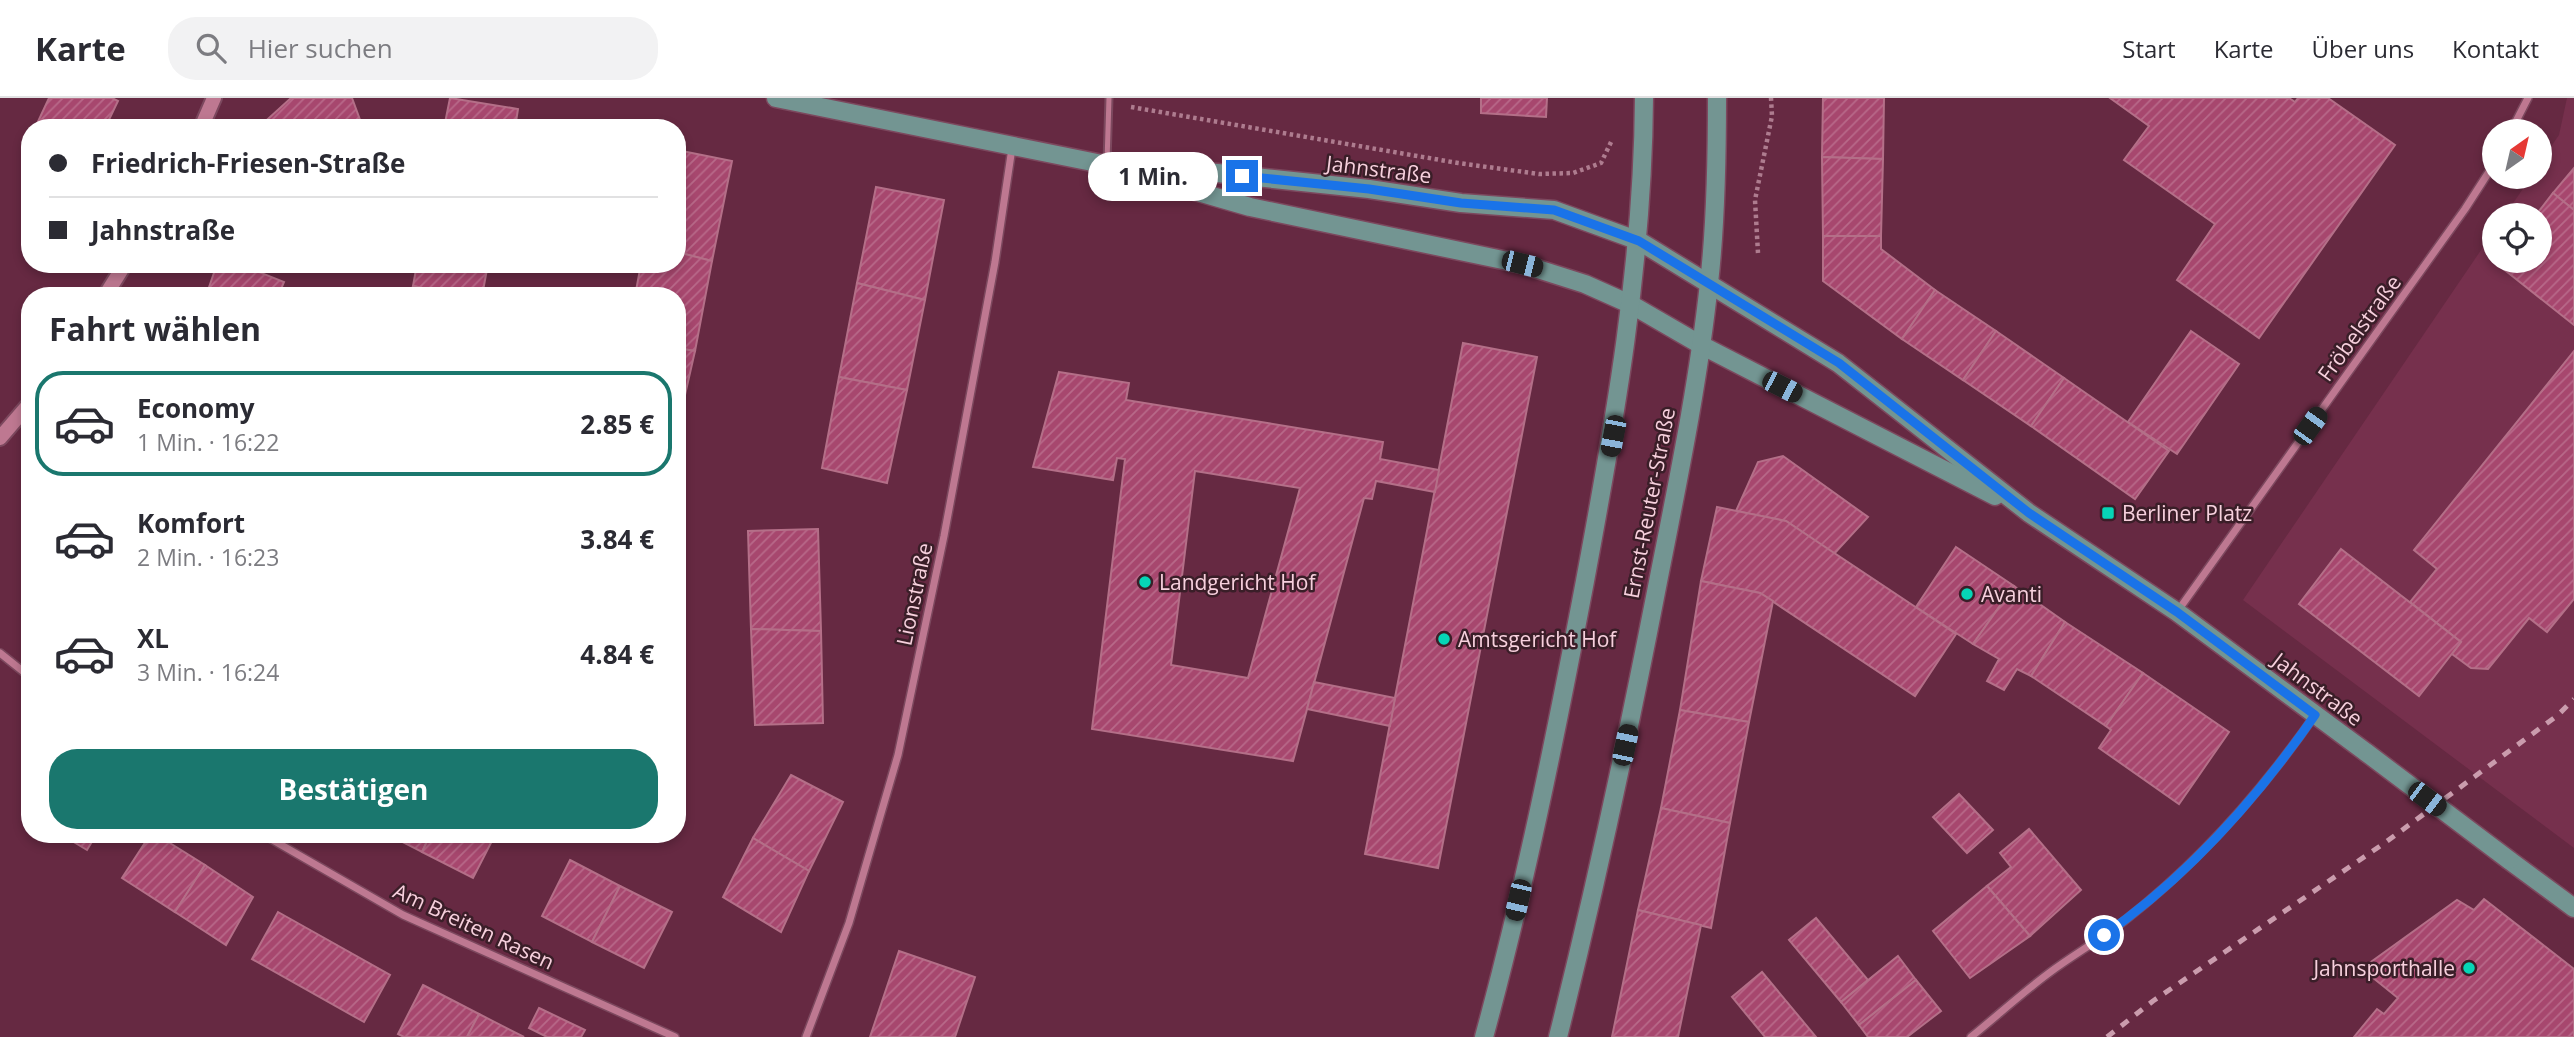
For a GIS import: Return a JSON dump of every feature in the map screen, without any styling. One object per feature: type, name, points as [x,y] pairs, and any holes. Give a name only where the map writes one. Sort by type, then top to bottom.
[{"type":"main road","points":[[205,119],[214,98]]},
{"type":"main road","name":"Jahnstraße","points":[[776,98],[1107,165],[1250,207],[1547,271],[1632,305]]},
{"type":"main road","points":[[1484,1037],[1524,875],[1567,680],[1613,436],[1639,241],[1644,98]]},
{"type":"main road","points":[[1632,305],[1701,345],[1710,282],[1717,98]]},
{"type":"main road","name":"Jahnstraße","points":[[1107,165],[1217,173],[1369,189],[1461,203],[1540,208],[1583,219],[1639,241]]},
{"type":"main road","points":[[1639,241],[1710,282]]},
{"type":"main road","name":"Jahnstraße","points":[[1710,282],[1839,363],[2029,513],[2177,612],[2574,908]]},
{"type":"main road","name":"Jahnstraße","points":[[1701,345],[2029,513]]},
{"type":"main road","name":"Ernst-Reuter-Straße","points":[[1558,1037],[1594,892],[1636,696],[1680,471],[1701,345]]},
{"type":"main road","points":[[0,438],[21,414]]},
{"type":"street","points":[[2517,119],[2528,98]]},
{"type":"street","name":"Lionstraße","points":[[806,1037],[849,923],[898,755],[944,536],[990,289],[1012,147]]},
{"type":"street","name":"Fröbelstraße","points":[[2177,612],[2482,183]]},
{"type":"street","points":[[0,653],[21,670]]},
{"type":"street","points":[[1971,1037],[2049,973],[2123,922],[2175,877],[2229,822],[2315,715]]},
{"type":"street","name":"Am Breiten Rasen","points":[[278,843],[402,915],[675,1037]]},
{"type":"lane","points":[[1107,165],[1109,101]]},
{"type":"path","points":[[1758,253],[1755,200],[1772,116],[1771,98]]},
{"type":"path","points":[[1109,101],[1458,163],[1539,174],[1573,173],[1601,163],[1613,134]]},
{"type":"shaded area","points":[[2567,98],[2574,98],[2574,848],[2243,600],[2482,249],[2482,273],[2552,273],[2552,203],[2513,203],[2523,189],[2552,189],[2552,145],[2559,135]]},
{"type":"building","points":[[49,98],[112,98],[118,101],[109,119],[39,119]]},
{"type":"building","points":[[291,98],[352,98],[360,119],[268,119]]},
{"type":"building","points":[[450,98],[518,109],[516,119],[446,119]]},
{"type":"building","points":[[1481,98],[1547,98],[1546,117],[1481,113]]},
{"type":"building","points":[[1823,98],[1884,98],[1883,159],[1822,157]]},
{"type":"building","points":[[2110,98],[2289,98],[2295,102],[2298,98],[2328,98],[2395,145],[2259,338],[2177,280],[2215,224],[2124,160],[2149,126]]},
{"type":"building","points":[[686,152],[732,161],[712,261],[686,254]]},
{"type":"building","points":[[1822,157],[1883,159],[1881,236],[1823,236]]},
{"type":"building","points":[[2574,168],[2574,210],[2553,193]]},
{"type":"building","points":[[876,187],[944,200],[925,300],[857,283]]},
{"type":"building","points":[[2553,193],[2574,210],[2574,325],[2508,273],[2552,273],[2552,203],[2545,203]]},
{"type":"building","points":[[1823,236],[1881,236],[1881,249],[1935,290],[1902,339],[1823,281]]},
{"type":"building","points":[[686,254],[712,261],[695,351],[686,350],[686,287],[637,287],[639,273],[686,273]]},
{"type":"building","points":[[214,273],[262,273],[284,282],[282,287],[209,287]]},
{"type":"building","points":[[415,273],[486,273],[484,287],[413,286]]},
{"type":"building","points":[[857,283],[925,300],[907,390],[839,377]]},
{"type":"building","points":[[1935,290],[1996,331],[1963,380],[1902,339]]},
{"type":"building","points":[[1996,331],[2064,378],[2031,426],[1963,380]]},
{"type":"building","points":[[2191,331],[2239,364],[2177,454],[2128,422]]},
{"type":"building","name":"Amtsgericht Hof","points":[[1463,343],[1537,357],[1438,868],[1365,854]]},
{"type":"building","points":[[686,350],[695,351],[686,390]]},
{"type":"building","points":[[2574,351],[2574,599],[2547,632],[2529,618],[2488,669],[2471,668],[2452,654],[2461,642],[2410,602],[2437,569],[2414,550]]},
{"type":"building","name":"Landgericht Hof","points":[[1059,372],[1129,383],[1126,400],[1383,442],[1380,459],[1439,470],[1435,492],[1376,481],[1372,499],[1364,498],[1293,761],[1092,729],[1125,459],[1117,458],[1113,480],[1033,467]],"holes":[[[1195,471],[1300,488],[1248,678],[1171,665]]]},
{"type":"building","points":[[839,377],[907,390],[887,483],[822,468]]},
{"type":"building","points":[[2064,378],[2169,451],[2135,499],[2031,426]]},
{"type":"building","points":[[1783,456],[1868,517],[1834,554],[1786,521],[1736,511],[1758,462]]},
{"type":"building","points":[[1717,507],[1786,521],[1956,634],[1915,696],[1760,593],[1701,581]]},
{"type":"building","points":[[818,529],[821,631],[751,629],[748,531]]},
{"type":"building","points":[[1956,547],[2014,586],[1973,644],[1916,607]]},
{"type":"building","points":[[2341,549],[2461,642],[2419,696],[2299,604]]},
{"type":"building","points":[[1701,581],[1760,593],[1773,601],[1749,722],[1680,710]]},
{"type":"building","points":[[2014,586],[2065,622],[2031,676],[2017,669],[2004,690],[1987,681],[1999,659],[1973,644]]},
{"type":"building","points":[[2065,622],[2143,673],[2106,726],[2031,676]]},
{"type":"building","points":[[751,629],[821,631],[823,723],[755,725]]},
{"type":"building","points":[[2143,673],[2229,732],[2179,804],[2099,748],[2111,730],[2106,726]]},
{"type":"building","points":[[1314,682],[1395,698],[1390,726],[1307,709]]},
{"type":"building","points":[[1680,710],[1749,722],[1730,823],[1661,808]]},
{"type":"building","points":[[791,775],[843,802],[809,871],[753,838]]},
{"type":"building","points":[[1959,794],[1993,830],[1967,853],[1933,817]]},
{"type":"building","points":[[1661,808],[1730,823],[1711,928],[1638,910]]},
{"type":"building","points":[[2029,829],[2081,890],[2030,936],[1987,886],[2011,867],[2000,853]]},
{"type":"building","points":[[753,838],[809,871],[781,932],[723,897]]},
{"type":"building","points":[[75,843],[91,843],[87,850]]},
{"type":"building","points":[[145,843],[170,843],[205,865],[175,912],[122,878]]},
{"type":"building","points":[[405,843],[426,843],[422,852]]},
{"type":"building","points":[[426,843],[491,843],[473,878],[422,852]]},
{"type":"building","points":[[570,860],[620,886],[592,942],[542,916]]},
{"type":"building","points":[[205,865],[253,897],[226,945],[175,912]]},
{"type":"building","points":[[620,886],[672,912],[644,968],[592,942]]},
{"type":"building","points":[[1987,886],[2030,936],[1970,978],[1933,931]]},
{"type":"building","name":"Jahnsporthalle","points":[[2484,899],[2574,969],[2574,1037],[2354,1037],[2377,1009],[2384,1014],[2398,998],[2364,967],[2457,900],[2474,910]]},
{"type":"building","points":[[1638,910],[1701,925],[1678,1037],[1612,1037]]},
{"type":"building","points":[[278,912],[390,975],[364,1022],[252,959]]},
{"type":"building","points":[[1816,918],[1868,980],[1841,1002],[1789,940]]},
{"type":"building","points":[[899,951],[975,977],[955,1037],[870,1037]]},
{"type":"building","points":[[1898,956],[1916,980],[1859,1025],[1841,1002]]},
{"type":"building","points":[[1762,972],[1816,1037],[1765,1037],[1732,997]]},
{"type":"building","points":[[1916,980],[1941,1011],[1907,1037],[1868,1037],[1859,1025]]},
{"type":"building","points":[[423,985],[479,1014],[467,1037],[404,1037],[398,1034]]},
{"type":"building","points":[[539,1008],[585,1030],[581,1037],[547,1037],[529,1028]]},
{"type":"building","points":[[479,1014],[524,1037],[467,1037]]},
{"type":"railway","points":[[2107,1037],[2153,1001],[2386,842],[2558,715],[2574,699]]},
{"type":"place","name":"Berliner Platz","points":[[2108,513]]},
{"type":"place","name":"Landgericht Hof","points":[[1145,582]]},
{"type":"place","name":"Avanti","points":[[1967,594]]},
{"type":"place","name":"Amtsgericht Hof","points":[[1444,639]]},
{"type":"place","name":"Jahnsporthalle","points":[[2469,968]]},
{"type":"route","points":[[1242,176],[1369,189],[1461,203],[1554,210],[1639,241],[1839,363],[2029,513],[2177,612],[2315,715],[2229,822],[2175,877],[2104,935]]}]
